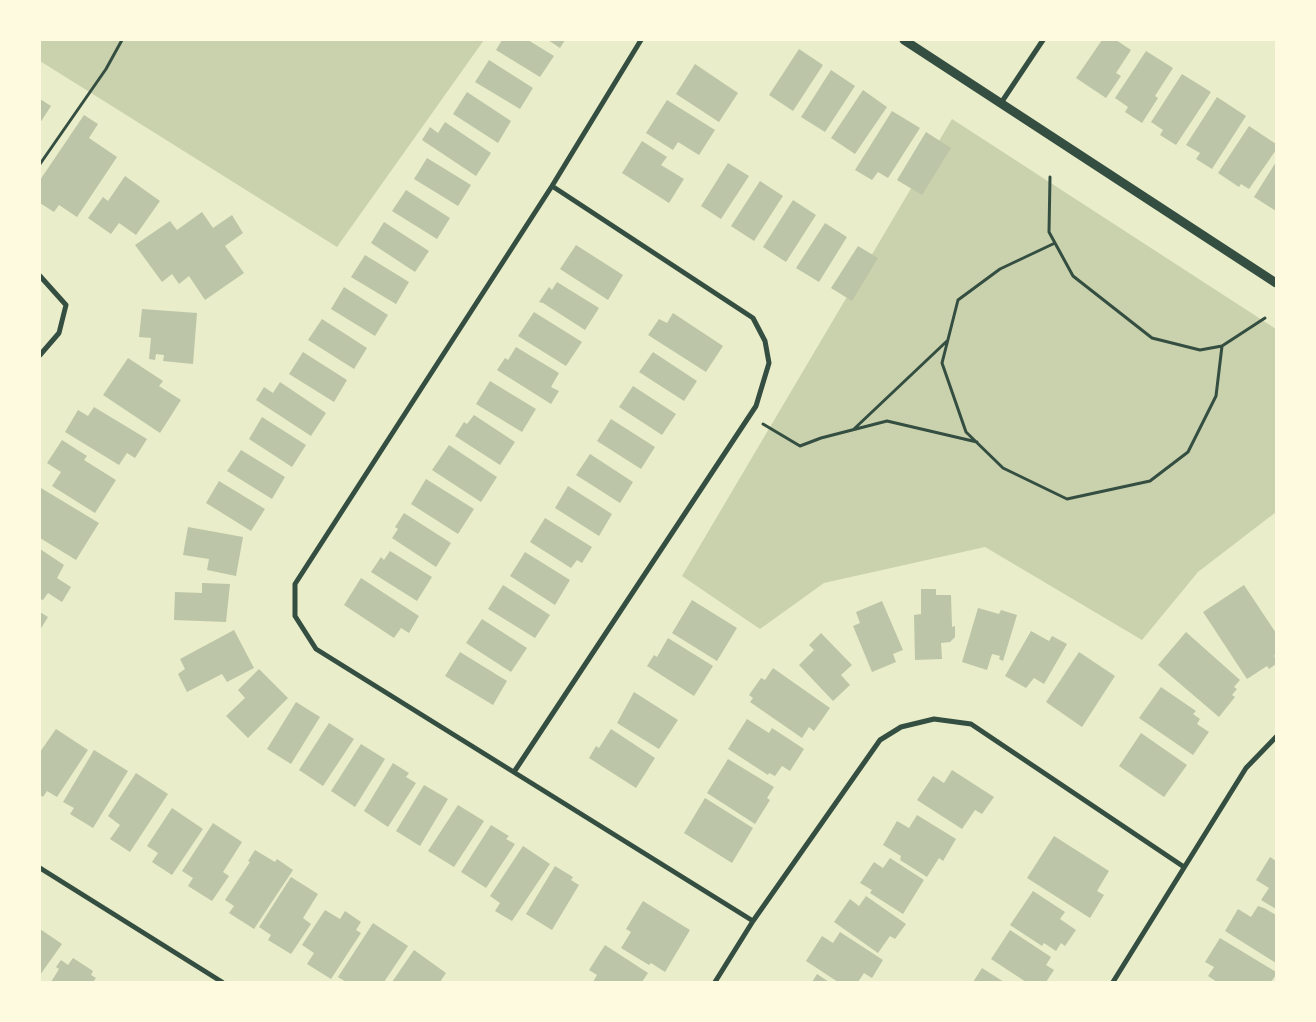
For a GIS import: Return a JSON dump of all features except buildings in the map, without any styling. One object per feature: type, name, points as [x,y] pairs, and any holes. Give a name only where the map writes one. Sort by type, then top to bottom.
[{"type":"street","points":[[643,40],[552,186],[295,584],[295,616],[316,649],[753,921]]},
{"type":"street","points":[[904,40],[1276,283]]},
{"type":"street","points":[[1001,103],[1043,40]]},
{"type":"street","points":[[514,772],[750,416],[756,406],[769,364],[765,341],[753,318],[552,186]]},
{"type":"street","points":[[40,276],[66,305],[59,333],[40,355]]},
{"type":"street","points":[[715,982],[753,921],[880,740],[900,727],[934,718],[971,724],[1184,866]]},
{"type":"street","points":[[1113,982],[1246,768],[1276,737]]},
{"type":"street","points":[[40,868],[222,982]]},
{"type":"path","points":[[40,164],[106,69],[122,40]]},
{"type":"path","points":[[1050,176],[1049,232],[1073,276],[1152,338],[1200,350],[1222,346],[1265,318]]},
{"type":"path","points":[[1055,243],[1000,269],[958,300],[942,363],[966,432],[1003,468],[1067,499],[1150,481],[1188,452],[1216,396],[1222,346]]},
{"type":"path","points":[[854,430],[948,340]]},
{"type":"path","points":[[750,416],[800,446],[821,438],[887,421],[978,442]]},
{"type":"green space","points":[[40,40],[484,40],[337,247],[40,61]]},
{"type":"green space","points":[[952,119],[1276,329],[1276,512],[1198,572],[1142,640],[985,547],[824,583],[760,629],[682,576]]}]
